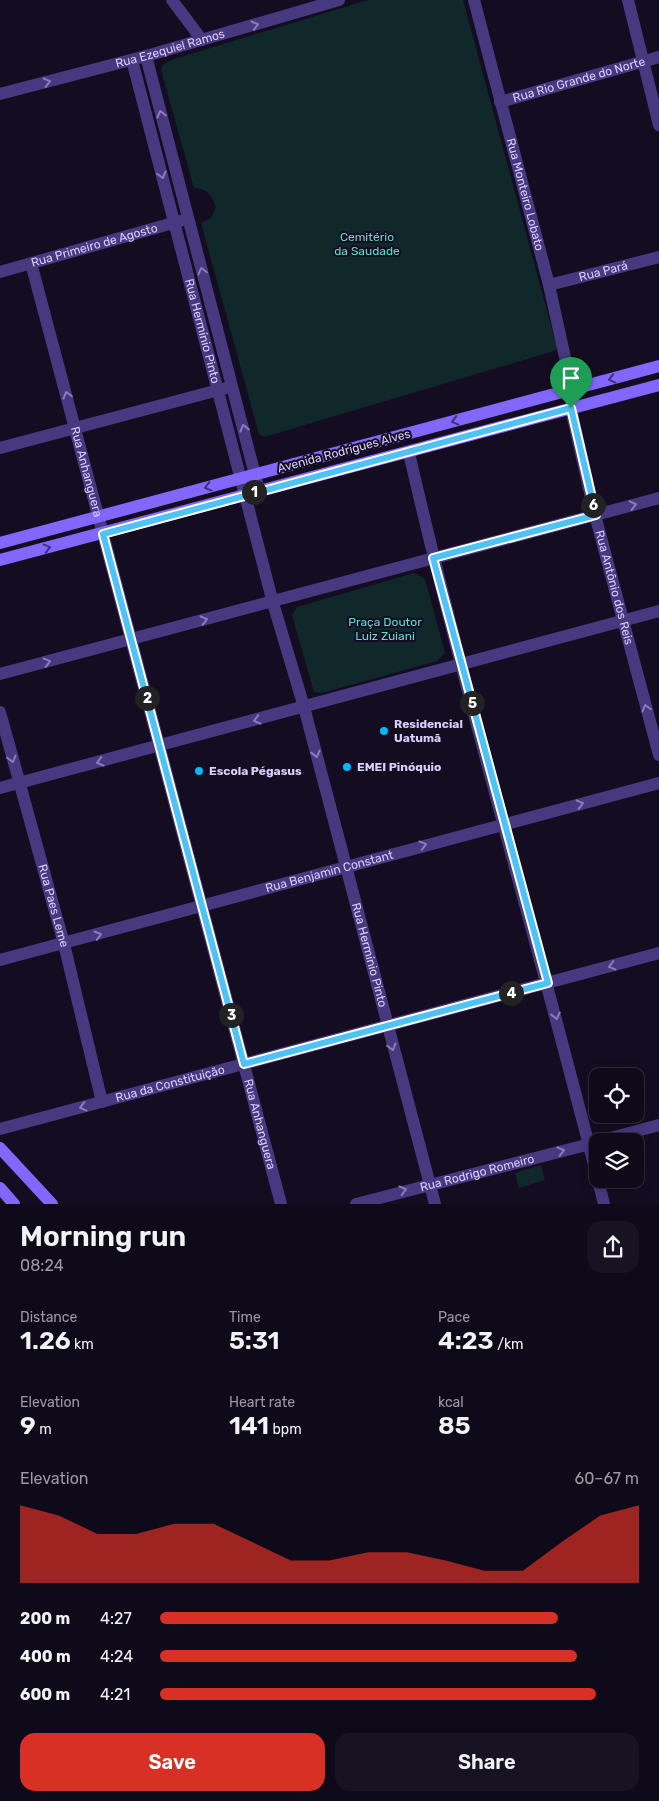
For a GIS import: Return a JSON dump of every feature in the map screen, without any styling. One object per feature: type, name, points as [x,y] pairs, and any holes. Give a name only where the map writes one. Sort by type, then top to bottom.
[{"type":"main road","name":"Avenida Rodrigues Alves","points":[[0,543],[659,366]]},
{"type":"main road","name":"Avenida Rodrigues Alves","points":[[0,560],[103,534],[259,490],[409,453],[659,385]]},
{"type":"main road","points":[[0,1148],[52,1204]]},
{"type":"main road","points":[[0,1188],[14,1204]]},
{"type":"street","points":[[172,0],[202,40]]},
{"type":"street","name":"Rua Ezequiel Ramos","points":[[0,94],[132,60],[324,2],[339,0]]},
{"type":"street","name":"Rua Monteiro Lobato","points":[[474,0],[549,285],[572,389]]},
{"type":"street","points":[[628,0],[659,125]]},
{"type":"street","name":"Rua Hermínio Pinto","points":[[146,56],[259,490]]},
{"type":"street","name":"Rua Rio Grande do Norte","points":[[500,102],[659,58]]},
{"type":"street","name":"Rua Hermínio Pinto","points":[[132,60],[273,603]]},
{"type":"street","name":"Rua Primeiro de Agosto","points":[[0,272],[175,224],[187,217]]},
{"type":"street","name":"Rua Pará","points":[[549,285],[659,257]]},
{"type":"street","name":"Rua Anhanguera","points":[[32,264],[130,639],[203,906],[280,1204]]},
{"type":"street","points":[[0,448],[233,385]]},
{"type":"street","name":"Rua Antônio dos Reis","points":[[572,389],[571,408],[596,515],[659,755]]},
{"type":"street","points":[[409,453],[433,558],[461,665],[548,983],[592,1133]]},
{"type":"street","points":[[0,674],[273,603],[659,498]]},
{"type":"street","points":[[273,603],[304,707]]},
{"type":"street","points":[[0,788],[659,612]]},
{"type":"street","name":"Rua Hermínio Pinto","points":[[304,707],[435,1204]]},
{"type":"street","name":"Rua Paes Leme","points":[[0,712],[18,784],[64,944],[102,1102]]},
{"type":"street","name":"Rua Benjamin Constant","points":[[0,960],[659,783]]},
{"type":"street","name":"Rua da Constituição","points":[[0,1129],[659,953]]},
{"type":"street","name":"Rua Rodrigo Romeiro","points":[[629,1133],[659,1125]]},
{"type":"street","name":"Rua Rodrigo Romeiro","points":[[356,1204],[430,1183],[589,1143]]},
{"type":"street","points":[[602,1188],[604,1204]]},
{"type":"green space","name":"Cemitério da Saudade","points":[[368,0],[463,0],[557,348],[554,351],[264,437],[259,434],[201,223],[211,218],[216,207],[208,193],[194,188],[161,70],[163,65],[171,60]]},
{"type":"green space","name":"Praça Doutor Luiz Zuiani","points":[[414,573],[425,579],[445,653],[437,661],[322,693],[314,692],[292,615],[297,607]]},
{"type":"green space","points":[[541,1165],[545,1180],[519,1188],[515,1173]]},
{"type":"place","name":"Residencial Uatumã","points":[[384,731]]},
{"type":"place","name":"EMEI Pinóquio","points":[[347,767]]},
{"type":"place","name":"Escola Pégasus","points":[[199,771]]},
{"type":"route","points":[[571,408],[596,515],[433,558],[548,983],[244,1064],[103,534],[571,408]]}]
